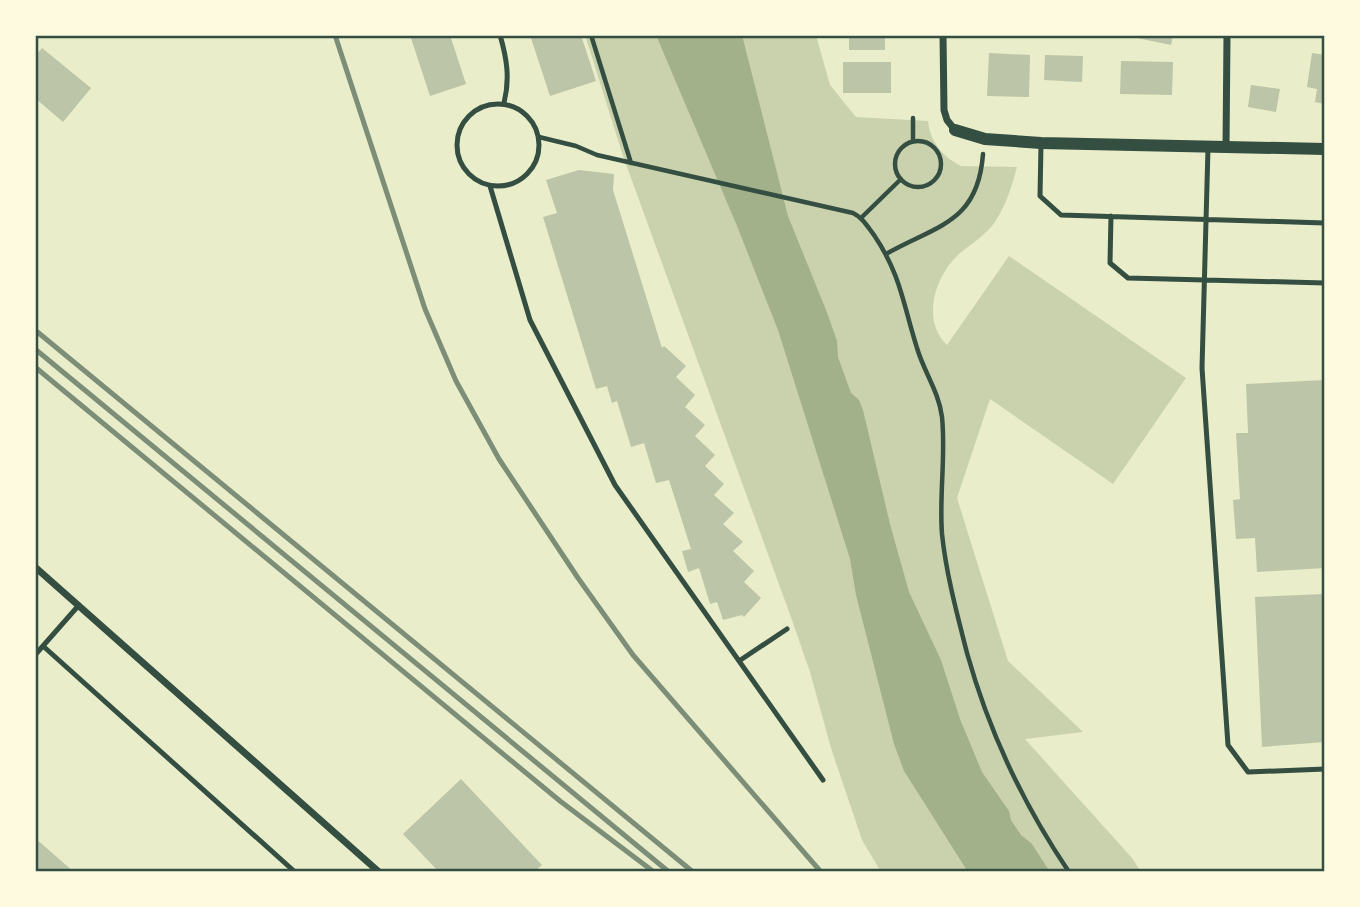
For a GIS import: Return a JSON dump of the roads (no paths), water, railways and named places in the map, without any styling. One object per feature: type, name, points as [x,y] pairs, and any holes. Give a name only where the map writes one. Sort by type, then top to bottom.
[{"type":"street","points":[[943,35],[944,110],[947,120],[955,130],[985,139],[1208,148],[1325,149]]},
{"type":"street","points":[[1226,147],[1227,35]]},
{"type":"street","points":[[35,566],[379,872]]},
{"type":"lane","points":[[500,35],[508,59],[508,89],[504,103]]},
{"type":"lane","points":[[493,103],[504,103],[523,111],[536,127],[539,137],[538,157],[527,174],[510,184],[491,186],[480,182],[464,168],[456,148],[457,138],[466,118],[473,111],[493,103]]},
{"type":"lane","points":[[1041,143],[1040,196],[1061,215],[1325,223]]},
{"type":"lane","points":[[1208,148],[1202,368],[1228,745],[1248,772],[1325,769]]},
{"type":"lane","points":[[491,186],[530,320],[615,485],[823,780]]},
{"type":"lane","points":[[1111,216],[1110,263],[1128,278],[1325,283]]},
{"type":"lane","points":[[35,655],[79,605]]},
{"type":"lane","points":[[739,661],[787,629]]},
{"type":"lane","points":[[43,646],[295,872]]},
{"type":"railway","points":[[335,35],[425,309],[456,381],[499,459],[633,655],[821,872]]},
{"type":"railway","points":[[35,330],[693,872]]},
{"type":"railway","points":[[35,349],[669,872]]},
{"type":"railway","points":[[35,367],[560,801],[654,872]]}]
